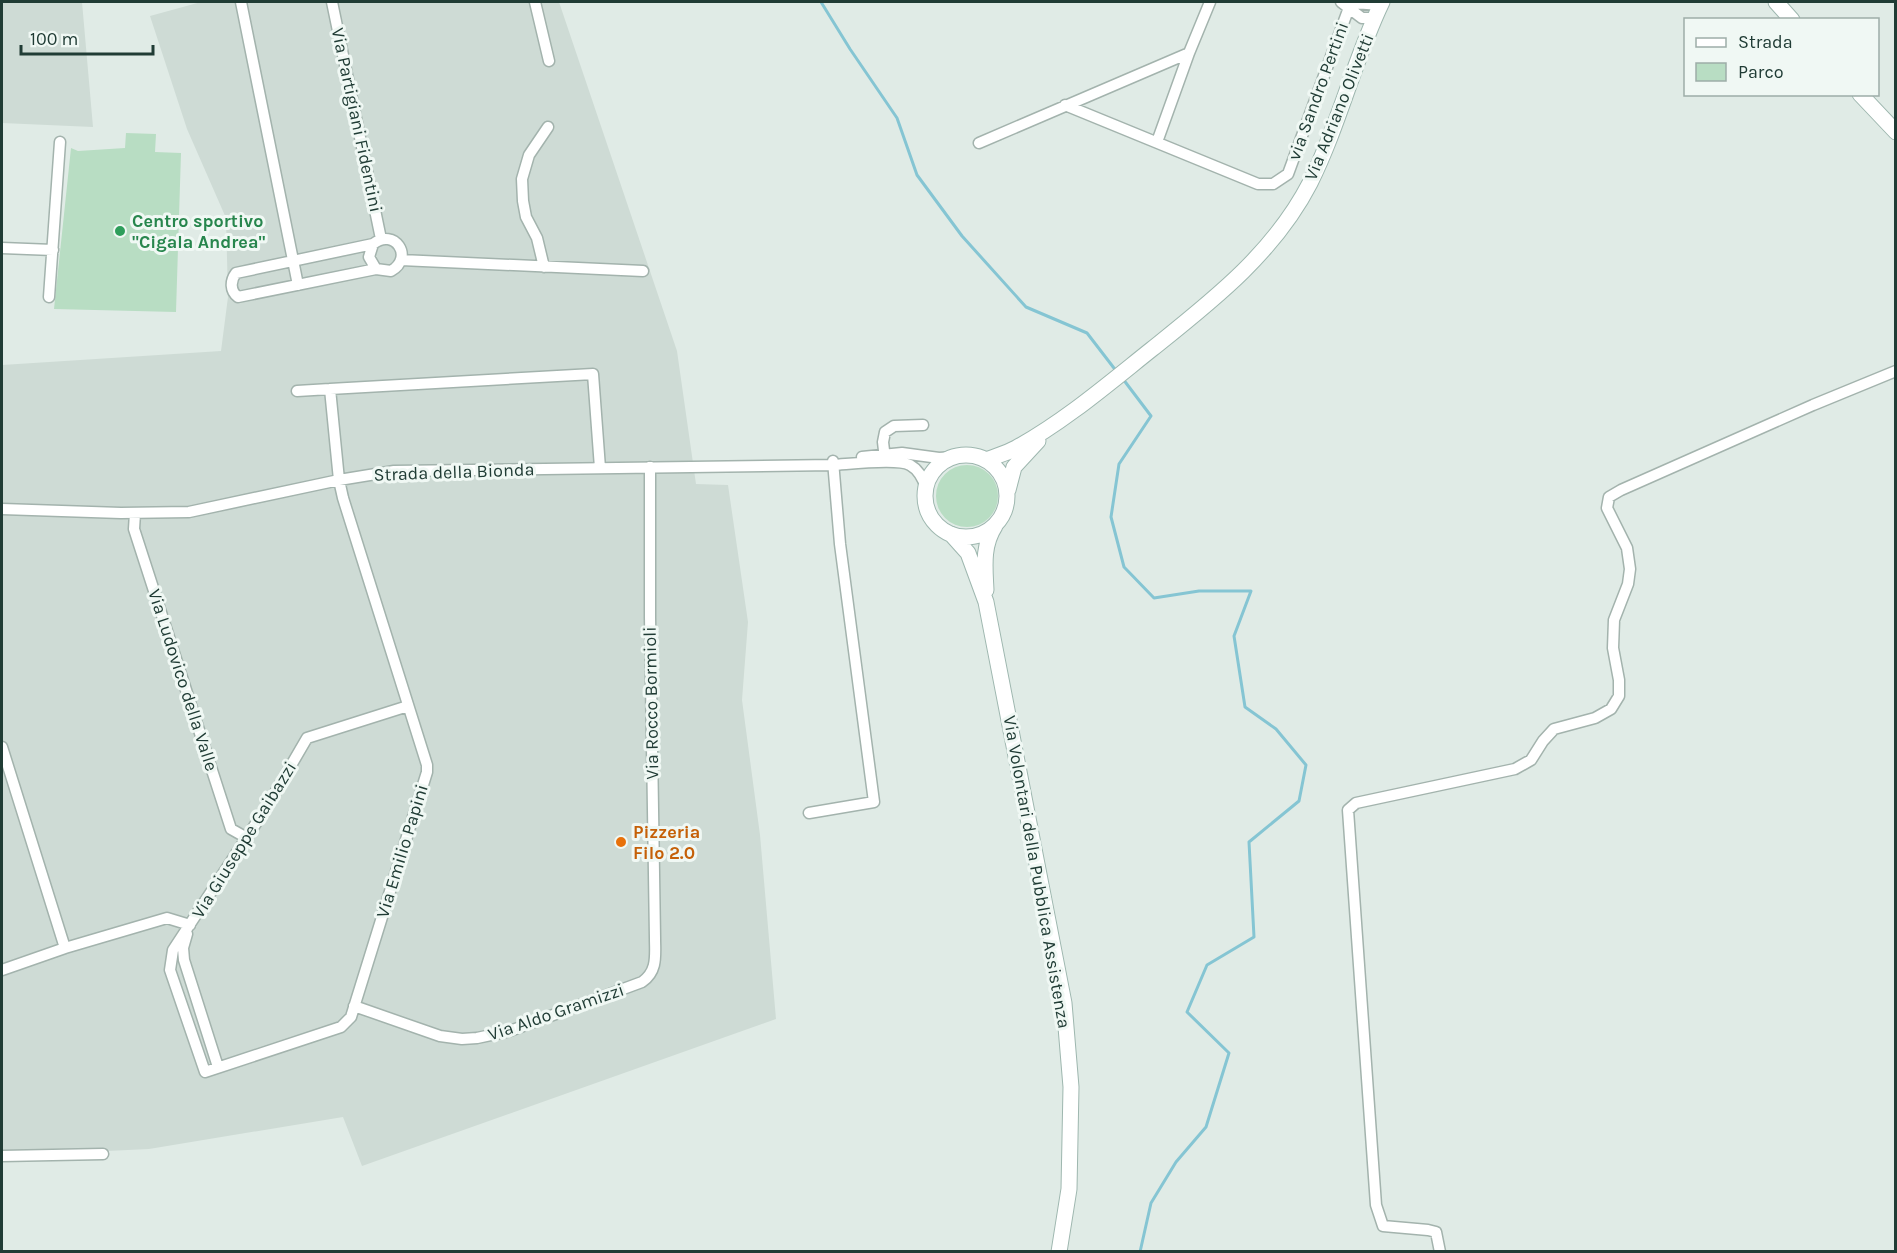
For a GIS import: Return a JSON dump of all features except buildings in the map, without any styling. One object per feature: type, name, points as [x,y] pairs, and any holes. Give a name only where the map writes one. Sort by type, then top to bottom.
[{"type":"street","points":[[241,2],[298,285]]},
{"type":"street","name":"Via Partigiani Fidentini","points":[[332,2],[377,242]]},
{"type":"street","points":[[535,2],[549,61]]},
{"type":"street","points":[[1157,142],[1210,2]]},
{"type":"street","points":[[1776,2],[1790,18]]},
{"type":"street","name":"via Sandro Pertini","points":[[1346,3],[1379,8]]},
{"type":"street","name":"via Sandro Pertini","points":[[1346,3],[1358,16],[1379,8]]},
{"type":"street","name":"via Sandro Pertini","points":[[1065,105],[1258,184],[1273,184],[1288,174],[1346,3]]},
{"type":"street","name":"Via Adriano Olivetti","points":[[1053,426],[1139,360],[1239,276],[1259,256],[1291,216],[1310,183],[1330,138],[1379,8]]},
{"type":"street","points":[[1355,68],[1354,57],[1363,29],[1358,16]]},
{"type":"street","points":[[979,143],[1189,53]]},
{"type":"street","points":[[1862,96],[1896,132]]},
{"type":"street","points":[[544,267],[537,238],[526,217],[522,178],[529,155],[548,127]]},
{"type":"street","points":[[49,297],[60,142]]},
{"type":"street","points":[[376,269],[369,257],[377,242]]},
{"type":"street","points":[[377,242],[395,242],[401,250],[401,260],[391,271],[376,269],[238,297],[231,286],[231,280],[236,273],[377,242]]},
{"type":"street","points":[[2,248],[53,250]]},
{"type":"street","points":[[401,260],[643,271]]},
{"type":"street","points":[[1440,1251],[1436,1232],[1383,1226],[1376,1205],[1348,810],[1356,802],[1515,768],[1531,760],[1554,729],[1595,717],[1611,709],[1619,696],[1619,680],[1613,648],[1614,620],[1628,584],[1630,569],[1627,548],[1607,508],[1609,497],[1621,489],[1896,371]]},
{"type":"street","points":[[297,391],[593,374],[600,468]]},
{"type":"street","name":"Via Emilio Papini","points":[[190,925],[173,950],[170,970],[205,1072],[341,1027],[351,1017],[427,772],[427,765],[343,498],[339,480],[330,389]]},
{"type":"street","points":[[885,459],[883,436],[888,429],[894,426],[923,425]]},
{"type":"street","points":[[986,460],[1013,449],[1053,426]]},
{"type":"street","points":[[1008,494],[1005,481],[997,469],[986,460],[965,455],[944,461],[936,469],[926,488],[925,499],[933,520],[941,529],[963,537],[987,532],[997,524],[1006,507],[1014,467],[1053,426]]},
{"type":"street","name":"Strada della Bionda","points":[[885,459],[902,453],[939,458],[954,457]]},
{"type":"street","name":"Strada della Bionda","points":[[2,509],[135,513],[189,512],[339,480],[394,471],[803,465],[885,459],[912,466],[923,478],[926,488]]},
{"type":"street","points":[[809,813],[874,802],[840,544],[833,463]]},
{"type":"street","name":"Via Rocco Bormioli","points":[[650,467],[655,938]]},
{"type":"street","name":"Via Ludovico della Valle","points":[[135,513],[134,529],[231,829],[247,838]]},
{"type":"street","name":"Via Volontari della Pubblica Assistenza","points":[[986,602],[985,553],[990,533],[997,524]]},
{"type":"street","name":"Via Volontari della Pubblica Assistenza","points":[[951,534],[968,554],[986,602],[1064,1003],[1071,1087],[1069,1189],[1059,1251]]},
{"type":"street","name":"Via Giuseppe Gaibazzi","points":[[2,970],[65,948],[167,918],[190,925],[310,735],[408,706]]},
{"type":"street","points":[[2,747],[65,948]]},
{"type":"street","points":[[190,925],[183,948],[184,960],[218,1067]]},
{"type":"street","name":"Via Aldo Gramizzi","points":[[354,1006],[450,1038],[493,1036],[642,982],[648,978],[655,964],[655,938]]},
{"type":"street","points":[[2,1156],[103,1154]]},
{"type":"shaded area","points":[[2,2],[82,2],[93,127],[2,123]]},
{"type":"shaded area","points":[[201,2],[559,2],[677,351],[696,484],[728,485],[748,622],[742,700],[760,835],[776,1019],[362,1166],[343,1117],[149,1149],[2,1156],[2,365],[221,351],[228,297],[226,218],[187,129],[150,16]]},
{"type":"green space","name":"Centro sportivo \"Cigala Andrea\"","points":[[126,133],[156,134],[155,152],[181,153],[176,312],[54,309],[71,148],[78,151],[125,148]]},
{"type":"green space","points":[[967,465],[984,470],[989,474],[993,479],[998,496],[993,513],[989,518],[984,522],[967,527],[950,522],[945,518],[941,513],[936,496],[941,479],[945,474],[950,470]]},
{"type":"waterway","points":[[821,2],[897,118],[917,175],[962,236],[1026,307],[1087,333],[1117,372]]},
{"type":"waterway","points":[[1123,379],[1151,416],[1119,464],[1111,517],[1124,567],[1154,598],[1199,591],[1251,591],[1234,636],[1245,707],[1276,729],[1306,765],[1299,801],[1249,842],[1254,937],[1207,965],[1187,1012],[1229,1053],[1206,1127],[1176,1162],[1151,1203],[1140,1252]]},
{"type":"place","name":"Centro sportivo \"Cigala Andrea\"","points":[[120,231]]},
{"type":"place","name":"Pizzeria Filo 2.0","points":[[621,842]]}]
